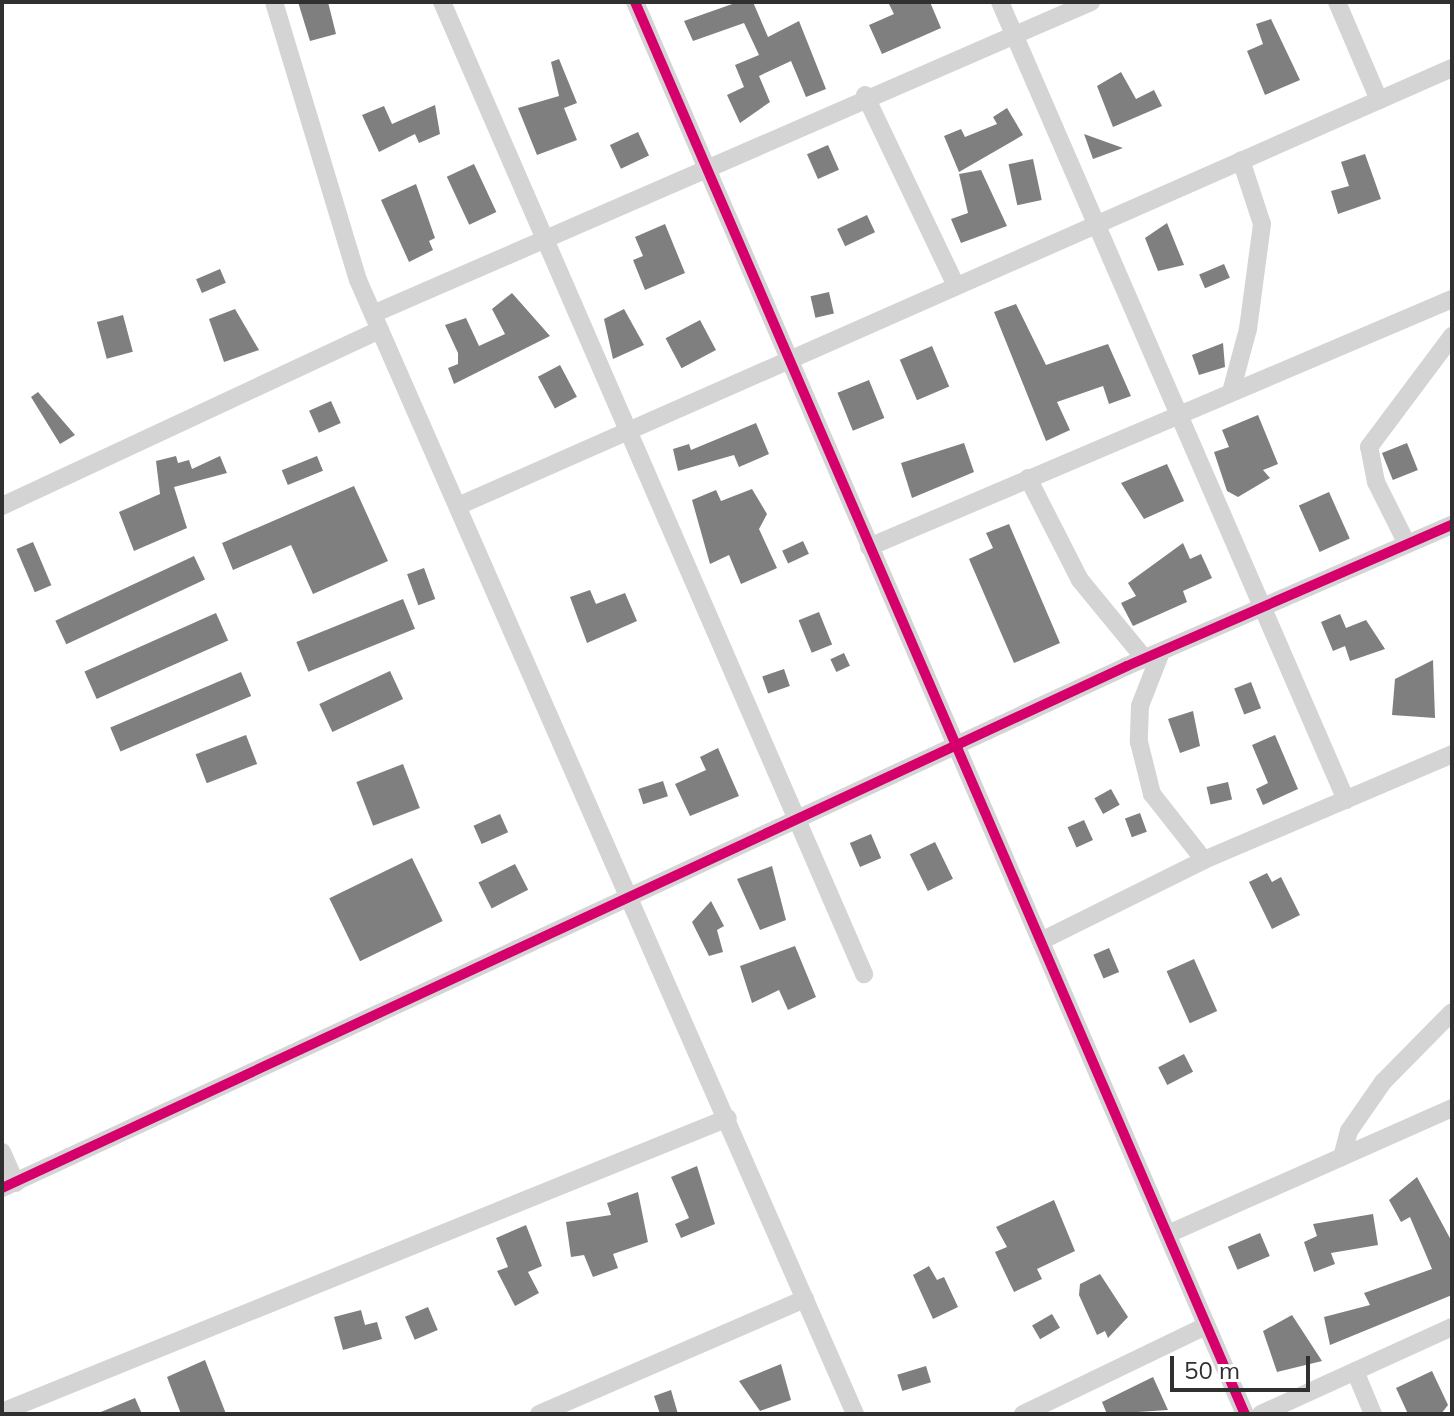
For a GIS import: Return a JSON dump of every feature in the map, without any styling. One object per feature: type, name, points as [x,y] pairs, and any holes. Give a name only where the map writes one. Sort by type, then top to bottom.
[{"type":"street","points":[[274,2],[311,112],[341,241],[458,506],[624,901],[728,1118],[855,1414]]},
{"type":"street","points":[[442,2],[864,974]]},
{"type":"street","points":[[635,2],[1245,1414]]},
{"type":"street","points":[[1000,2],[1346,800]]},
{"type":"street","points":[[2,506],[546,237],[1013,31],[1091,2]]},
{"type":"street","points":[[1337,2],[1379,100]]},
{"type":"street","points":[[458,506],[955,284],[1452,68]]},
{"type":"street","points":[[865,95],[955,284]]},
{"type":"street","points":[[1231,392],[1248,329],[1262,224],[1241,160]]},
{"type":"street","points":[[869,547],[1452,299]]},
{"type":"street","points":[[1407,544],[1376,482],[1369,447],[1452,336]]},
{"type":"street","points":[[1028,478],[1080,580],[1153,655]]},
{"type":"street","points":[[2,1152],[9,1185],[957,750],[1153,655],[1452,525]]},
{"type":"street","points":[[1153,655],[1140,706],[1139,742],[1152,794],[1204,860]]},
{"type":"street","points":[[1041,941],[1204,860],[1452,754]]},
{"type":"street","points":[[1342,1157],[1349,1131],[1376,1092],[1452,1012]]},
{"type":"street","points":[[1168,1234],[1452,1108]]},
{"type":"street","points":[[2,1412],[728,1118]]},
{"type":"street","points":[[539,1414],[805,1299]]},
{"type":"street","points":[[1023,1414],[1206,1326]]},
{"type":"street","points":[[1261,1414],[1452,1327]]},
{"type":"street","points":[[1355,1371],[1373,1414]]},
{"type":"building","points":[[298,2],[328,2],[336,34],[310,41]]},
{"type":"building","points":[[738,2],[753,2],[768,37],[799,21],[826,89],[806,97],[791,61],[759,76],[770,102],[740,123],[727,95],[744,87],[735,65],[759,55],[744,23],[693,41],[684,21]]},
{"type":"building","points":[[888,2],[930,2],[941,28],[882,54],[869,25],[894,14]]},
{"type":"building","points":[[1271,19],[1300,80],[1265,95],[1247,51],[1263,44],[1256,24]]},
{"type":"building","points":[[559,59],[577,103],[564,108],[577,140],[537,155],[518,108],[559,96],[551,62]]},
{"type":"building","points":[[1121,72],[1136,99],[1154,90],[1162,106],[1113,127],[1097,86]]},
{"type":"building","points":[[435,105],[440,134],[419,143],[415,134],[379,152],[362,115],[384,106],[392,124]]},
{"type":"building","points":[[1007,108],[1023,135],[959,172],[944,136],[961,129],[965,137],[997,124],[993,117]]},
{"type":"building","points":[[638,132],[649,156],[621,169],[610,145]]},
{"type":"building","points":[[1084,134],[1123,148],[1093,159]]},
{"type":"building","points":[[828,145],[839,170],[818,179],[807,154]]},
{"type":"building","points":[[1365,154],[1381,199],[1338,214],[1331,191],[1349,186],[1341,162]]},
{"type":"building","points":[[1033,159],[1042,200],[1017,205],[1009,164]]},
{"type":"building","points":[[474,164],[496,212],[469,225],[447,177]]},
{"type":"building","points":[[981,170],[1007,226],[961,243],[951,219],[968,213],[959,174]]},
{"type":"building","points":[[416,184],[435,238],[429,241],[433,250],[409,262],[381,200]]},
{"type":"building","points":[[867,215],[875,232],[845,246],[837,229]]},
{"type":"building","points":[[1167,223],[1184,265],[1158,271],[1145,238]]},
{"type":"building","points":[[665,224],[685,273],[645,290],[633,260],[643,256],[635,237]]},
{"type":"building","points":[[1224,264],[1230,278],[1205,288],[1199,275]]},
{"type":"building","points":[[220,269],[226,283],[202,293],[196,279]]},
{"type":"building","points":[[829,292],[834,313],[815,318],[810,296]]},
{"type":"building","points":[[512,293],[550,336],[454,384],[448,368],[458,364],[458,353],[445,325],[466,318],[479,346],[505,334],[492,309]]},
{"type":"building","points":[[1016,304],[1046,365],[1108,344],[1131,396],[1109,404],[1103,386],[1057,402],[1070,430],[1046,441],[994,312]]},
{"type":"building","points":[[235,309],[259,350],[224,362],[209,319]]},
{"type":"building","points":[[624,309],[644,345],[613,359],[604,319]]},
{"type":"building","points":[[123,315],[133,352],[107,359],[97,322]]},
{"type":"building","points":[[700,320],[716,350],[682,368],[666,338]]},
{"type":"building","points":[[1223,343],[1225,367],[1199,375],[1192,355]]},
{"type":"building","points":[[932,346],[949,387],[917,400],[900,360]]},
{"type":"building","points":[[560,365],[577,397],[555,409],[538,377]]},
{"type":"building","points":[[869,380],[884,418],[853,431],[837,393]]},
{"type":"building","points":[[38,392],[75,435],[60,444],[31,397]]},
{"type":"building","points":[[331,401],[341,423],[319,433],[309,411]]},
{"type":"building","points":[[1258,415],[1278,464],[1263,470],[1270,478],[1238,497],[1227,491],[1214,452],[1229,447],[1222,430]]},
{"type":"building","points":[[756,423],[769,454],[739,467],[734,455],[678,471],[673,449],[689,444],[691,450]]},
{"type":"building","points":[[964,443],[974,472],[912,498],[901,463]]},
{"type":"building","points":[[1407,443],[1418,470],[1393,480],[1382,453]]},
{"type":"building","points":[[176,456],[178,463],[189,460],[192,469],[220,456],[227,473],[174,487],[187,528],[134,551],[119,512],[160,494],[156,461]]},
{"type":"building","points":[[317,456],[323,471],[288,485],[282,470]]},
{"type":"building","points":[[1167,464],[1184,501],[1144,519],[1121,483]]},
{"type":"building","points":[[354,486],[388,561],[313,594],[291,545],[233,570],[222,543]]},
{"type":"building","points":[[752,489],[767,514],[759,529],[777,568],[741,584],[729,555],[710,564],[692,500],[716,490],[721,501]]},
{"type":"building","points":[[1329,492],[1350,539],[1320,552],[1299,505]]},
{"type":"building","points":[[1009,524],[1060,643],[1014,663],[969,559],[993,548],[986,533]]},
{"type":"building","points":[[803,541],[809,554],[788,563],[782,551]]},
{"type":"building","points":[[33,542],[51,585],[35,592],[16,549]]},
{"type":"building","points":[[1183,543],[1190,559],[1201,554],[1212,578],[1183,591],[1187,602],[1133,626],[1121,603],[1136,596],[1128,583]]},
{"type":"building","points":[[194,556],[205,580],[66,644],[55,621]]},
{"type":"building","points":[[424,568],[435,599],[418,605],[407,574]]},
{"type":"building","points":[[590,590],[596,604],[625,593],[637,621],[587,643],[570,597]]},
{"type":"building","points":[[403,599],[415,629],[308,672],[296,642]]},
{"type":"building","points":[[819,612],[832,644],[812,653],[799,620]]},
{"type":"building","points":[[216,613],[228,640],[97,699],[84,672]]},
{"type":"building","points":[[1340,614],[1346,628],[1366,620],[1385,649],[1350,661],[1345,646],[1333,651],[1321,622]]},
{"type":"building","points":[[844,653],[850,666],[836,672],[830,659]]},
{"type":"building","points":[[1433,660],[1435,718],[1392,715],[1395,679]]},
{"type":"building","points":[[784,669],[790,686],[768,694],[762,676]]},
{"type":"building","points":[[390,671],[403,699],[332,732],[319,704]]},
{"type":"building","points":[[241,672],[251,696],[120,751],[110,727]]},
{"type":"building","points":[[1251,682],[1261,708],[1244,715],[1234,688]]},
{"type":"building","points":[[1193,711],[1200,746],[1180,753],[1168,719]]},
{"type":"building","points":[[246,735],[257,764],[207,783],[196,754]]},
{"type":"building","points":[[1275,735],[1298,789],[1263,805],[1256,789],[1268,783],[1252,745]]},
{"type":"building","points":[[718,748],[739,796],[690,816],[675,784],[706,770],[700,757]]},
{"type":"building","points":[[403,764],[420,808],[373,826],[356,782]]},
{"type":"building","points":[[663,781],[668,796],[643,804],[638,789]]},
{"type":"building","points":[[1228,782],[1232,800],[1211,804],[1207,787]]},
{"type":"building","points":[[1111,789],[1120,805],[1103,814],[1094,798]]},
{"type":"building","points":[[1140,813],[1147,832],[1132,837],[1125,818]]},
{"type":"building","points":[[500,814],[508,832],[482,844],[474,826]]},
{"type":"building","points":[[1084,820],[1093,840],[1077,847],[1068,827]]},
{"type":"building","points":[[871,834],[881,858],[860,867],[850,843]]},
{"type":"building","points":[[935,842],[953,879],[928,891],[910,854]]},
{"type":"building","points":[[412,858],[443,921],[360,961],[329,898]]},
{"type":"building","points":[[515,864],[528,890],[492,908],[478,883]]},
{"type":"building","points":[[772,866],[786,920],[760,930],[737,879]]},
{"type":"building","points":[[1267,873],[1272,882],[1281,877],[1300,915],[1272,929],[1249,882]]},
{"type":"building","points":[[711,901],[724,926],[717,930],[723,952],[709,956],[692,922]]},
{"type":"building","points":[[795,946],[816,997],[788,1010],[779,990],[752,1003],[740,966]]},
{"type":"building","points":[[1109,948],[1119,972],[1104,979],[1093,955]]},
{"type":"building","points":[[1194,959],[1217,1011],[1190,1023],[1167,971]]},
{"type":"building","points":[[1184,1054],[1193,1072],[1167,1085],[1158,1067]]},
{"type":"building","points":[[697,1166],[715,1224],[681,1238],[675,1224],[689,1218],[671,1177]]},
{"type":"building","points":[[1417,1177],[1452,1242],[1452,1295],[1330,1345],[1324,1317],[1370,1305],[1364,1293],[1432,1269],[1410,1217],[1401,1222],[1389,1200]]},
{"type":"building","points":[[638,1192],[648,1242],[613,1254],[618,1268],[593,1277],[584,1255],[571,1257],[566,1222],[611,1215],[607,1203]]},
{"type":"building","points":[[1054,1200],[1075,1251],[1037,1269],[1042,1279],[1014,1292],[995,1252],[1007,1247],[996,1227]]},
{"type":"building","points":[[1373,1214],[1378,1245],[1331,1253],[1335,1264],[1314,1272],[1304,1242],[1317,1236],[1313,1224]]},
{"type":"building","points":[[526,1225],[542,1266],[528,1272],[539,1293],[515,1306],[497,1271],[508,1267],[496,1238]]},
{"type":"building","points":[[1260,1233],[1270,1256],[1238,1270],[1228,1247]]},
{"type":"building","points":[[929,1266],[937,1280],[944,1277],[958,1307],[933,1319],[913,1275]]},
{"type":"building","points":[[1100,1274],[1128,1317],[1108,1338],[1105,1331],[1097,1335],[1079,1295],[1080,1284]]},
{"type":"building","points":[[428,1307],[438,1330],[415,1340],[405,1317]]},
{"type":"building","points":[[361,1310],[365,1325],[377,1322],[382,1339],[343,1350],[334,1317]]},
{"type":"building","points":[[1052,1314],[1060,1328],[1040,1339],[1032,1326]]},
{"type":"building","points":[[1292,1315],[1322,1361],[1277,1372],[1263,1331]]},
{"type":"building","points":[[205,1360],[226,1414],[181,1414],[167,1377]]},
{"type":"building","points":[[781,1364],[791,1400],[760,1411],[739,1381]]},
{"type":"building","points":[[926,1366],[931,1382],[902,1391],[897,1375]]},
{"type":"building","points":[[1432,1371],[1448,1405],[1441,1414],[1408,1414],[1396,1388]]},
{"type":"building","points":[[1153,1377],[1168,1410],[1107,1414],[1102,1402]]},
{"type":"building","points":[[671,1390],[678,1414],[660,1414],[654,1396]]},
{"type":"building","points":[[135,1398],[142,1414],[96,1414]]},
{"type":"cycle path","points":[[635,2],[1245,1414]]},
{"type":"cycle path","points":[[2,1188],[1127,666],[1452,525]]}]
